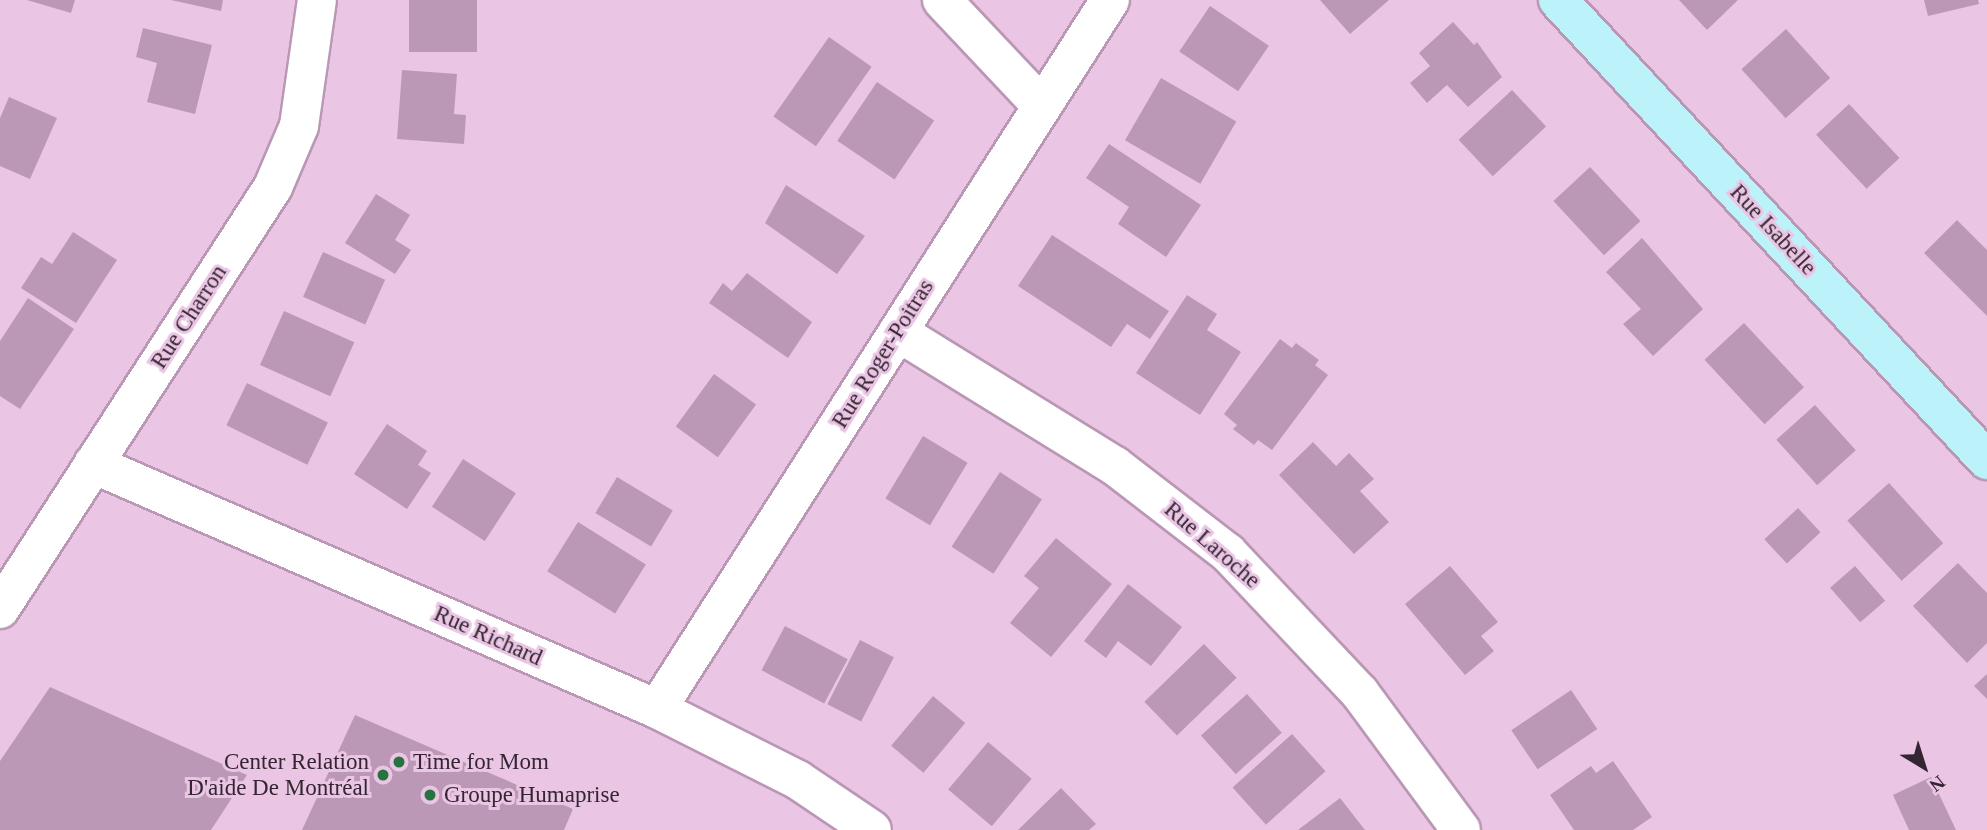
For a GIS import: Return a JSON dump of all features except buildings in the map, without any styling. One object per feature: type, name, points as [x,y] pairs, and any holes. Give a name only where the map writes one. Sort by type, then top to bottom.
[{"type":"street","name":"Rue Charron","points":[[0,609],[273,187],[299,126],[317,0]]},
{"type":"street","points":[[942,0],[1040,104]]},
{"type":"street","name":"Rue Roger-Poitras","points":[[657,709],[1040,104],[1110,0]]},
{"type":"street","name":"Rue Isabelle","points":[[1558,0],[1987,460]]},
{"type":"street","name":"Rue Laroche","points":[[898,332],[1115,466],[1228,553],[1360,693],[1461,830]]},
{"type":"street","name":"Rue Richard","points":[[93,464],[657,709],[798,780],[872,830]]},
{"type":"place","name":"Time for Mom","points":[[399,762]]},
{"type":"place","name":"Center Relation D'aide De Montréal","points":[[383,775]]},
{"type":"place","name":"Groupe Humaprise","points":[[430,795]]}]
